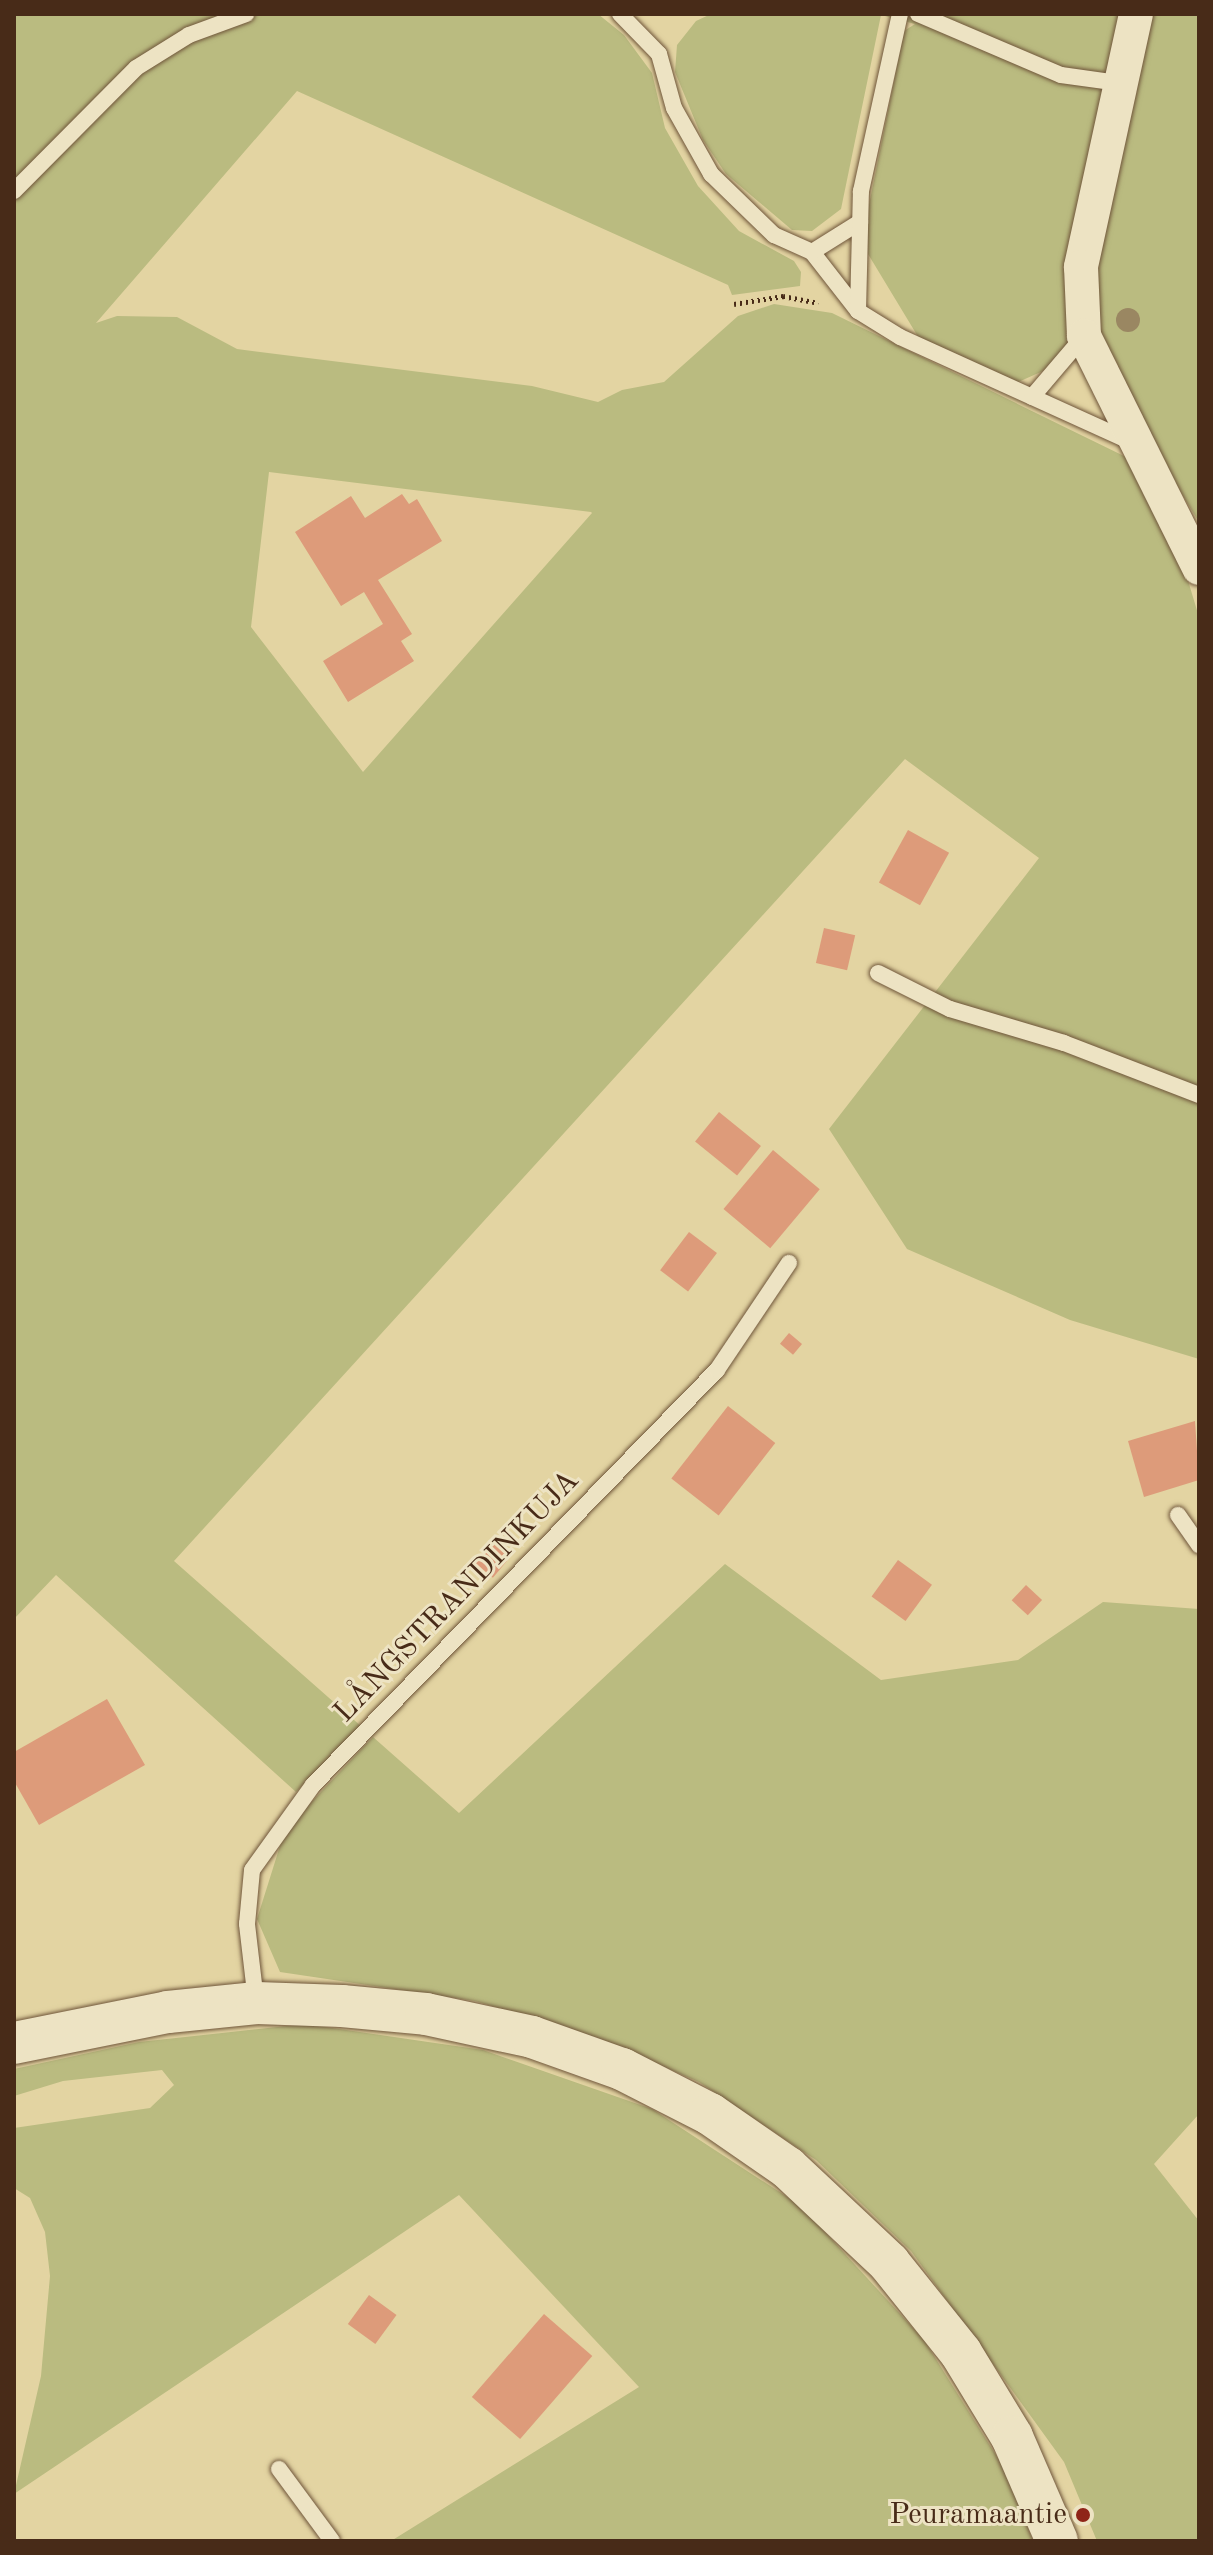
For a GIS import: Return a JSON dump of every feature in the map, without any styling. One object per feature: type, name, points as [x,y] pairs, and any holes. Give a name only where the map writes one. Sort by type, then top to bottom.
[{"type":"street","points":[[1136,14],[1081,267],[1084,336],[1134,443],[1199,568]]},
{"type":"street","points":[[14,2043],[95,2023],[257,2003],[426,2014],[532,2037],[622,2069],[710,2114],[788,2168],[889,2263],[961,2353],[1012,2437],[1057,2541]]},
{"type":"lane","points":[[14,191],[136,68],[189,35],[246,14]]},
{"type":"lane","points":[[620,14],[659,54],[674,108],[711,174],[774,235],[812,252],[858,311],[900,337],[1134,443]]},
{"type":"lane","points":[[858,311],[861,191],[900,14]]},
{"type":"lane","points":[[918,14],[1061,75],[1119,83]]},
{"type":"lane","points":[[812,252],[860,222]]},
{"type":"lane","points":[[1032,397],[1084,336]]},
{"type":"lane","points":[[878,973],[950,1009],[1064,1043],[1199,1095]]},
{"type":"lane","name":"LÅNGSTRANDINKUJA","points":[[257,2003],[247,1924],[252,1870],[313,1785],[717,1370],[789,1263]]},
{"type":"lane","points":[[1178,1515],[1199,1545]]},
{"type":"lane","points":[[279,2469],[332,2541]]},
{"type":"path","points":[[734,304],[783,296],[858,311]]},
{"type":"green space","points":[[14,14],[598,14],[624,35],[652,73],[665,128],[698,186],[739,231],[794,261],[801,272],[800,286],[732,295],[728,285],[297,91],[96,323],[117,316],[177,317],[237,349],[532,386],[598,402],[622,390],[664,382],[738,316],[774,304],[832,313],[1128,458],[1186,574],[1199,617],[1199,1359],[1070,1320],[907,1249],[829,1129],[1039,858],[905,759],[174,1561],[362,1727],[296,1792],[56,1575],[14,1619]],"holes":[[[269,472],[591,512],[363,772],[251,627]]]},
{"type":"green space","points":[[711,14],[1199,14],[1199,522],[1117,389],[1089,307],[1105,128],[1067,346],[1052,367],[1016,383],[920,340],[868,254],[868,210],[904,31],[915,24],[881,15],[841,209],[812,231],[792,230],[726,174],[703,140],[675,72],[677,45],[696,21]]},
{"type":"green space","points":[[725,1564],[881,1680],[1018,1660],[1103,1602],[1199,1609],[1199,2114],[1154,2164],[1199,2221],[1199,2541],[1097,2541],[1064,2462],[911,2251],[816,2160],[699,2082],[595,2037],[475,2001],[280,1972],[257,1919],[285,1830],[373,1737],[459,1813]]},
{"type":"green space","points":[[305,2024],[483,2050],[652,2109],[801,2206],[924,2340],[1004,2468],[1033,2541],[391,2541],[639,2387],[459,2195],[14,2494],[41,2376],[50,2276],[45,2232],[30,2198],[14,2188],[14,2128],[150,2108],[174,2085],[162,2070],[63,2081],[14,2096],[14,2069],[139,2042]]},
{"type":"building","points":[[402,494],[409,504],[417,499],[442,541],[378,580],[412,634],[401,641],[414,661],[348,702],[323,661],[383,624],[364,592],[341,606],[295,532],[351,496],[365,518]]},
{"type":"building","points":[[908,830],[949,853],[920,905],[879,882]]},
{"type":"building","points":[[824,928],[855,935],[847,970],[816,963]]},
{"type":"building","points":[[719,1112],[761,1146],[737,1176],[695,1142]]},
{"type":"building","points":[[773,1150],[820,1189],[770,1248],[724,1209]]},
{"type":"building","points":[[689,1232],[717,1253],[688,1291],[660,1270]]},
{"type":"building","points":[[789,1333],[802,1344],[793,1355],[780,1344]]},
{"type":"building","points":[[728,1406],[775,1443],[719,1515],[671,1478]]},
{"type":"building","points":[[1195,1421],[1199,1480],[1144,1497],[1128,1441]]},
{"type":"building","points":[[492,1543],[510,1558],[493,1578],[475,1563]]},
{"type":"building","points":[[898,1560],[932,1585],[906,1621],[872,1596]]},
{"type":"building","points":[[1026,1585],[1042,1600],[1028,1615],[1012,1600]]},
{"type":"building","points":[[107,1699],[145,1765],[39,1825],[14,1781],[14,1752]]},
{"type":"building","points":[[369,2295],[397,2315],[375,2344],[348,2324]]},
{"type":"building","points":[[544,2314],[592,2356],[520,2439],[472,2397]]},
{"type":"place","name":"Peuramaantie","points":[[1083,2515]]}]
